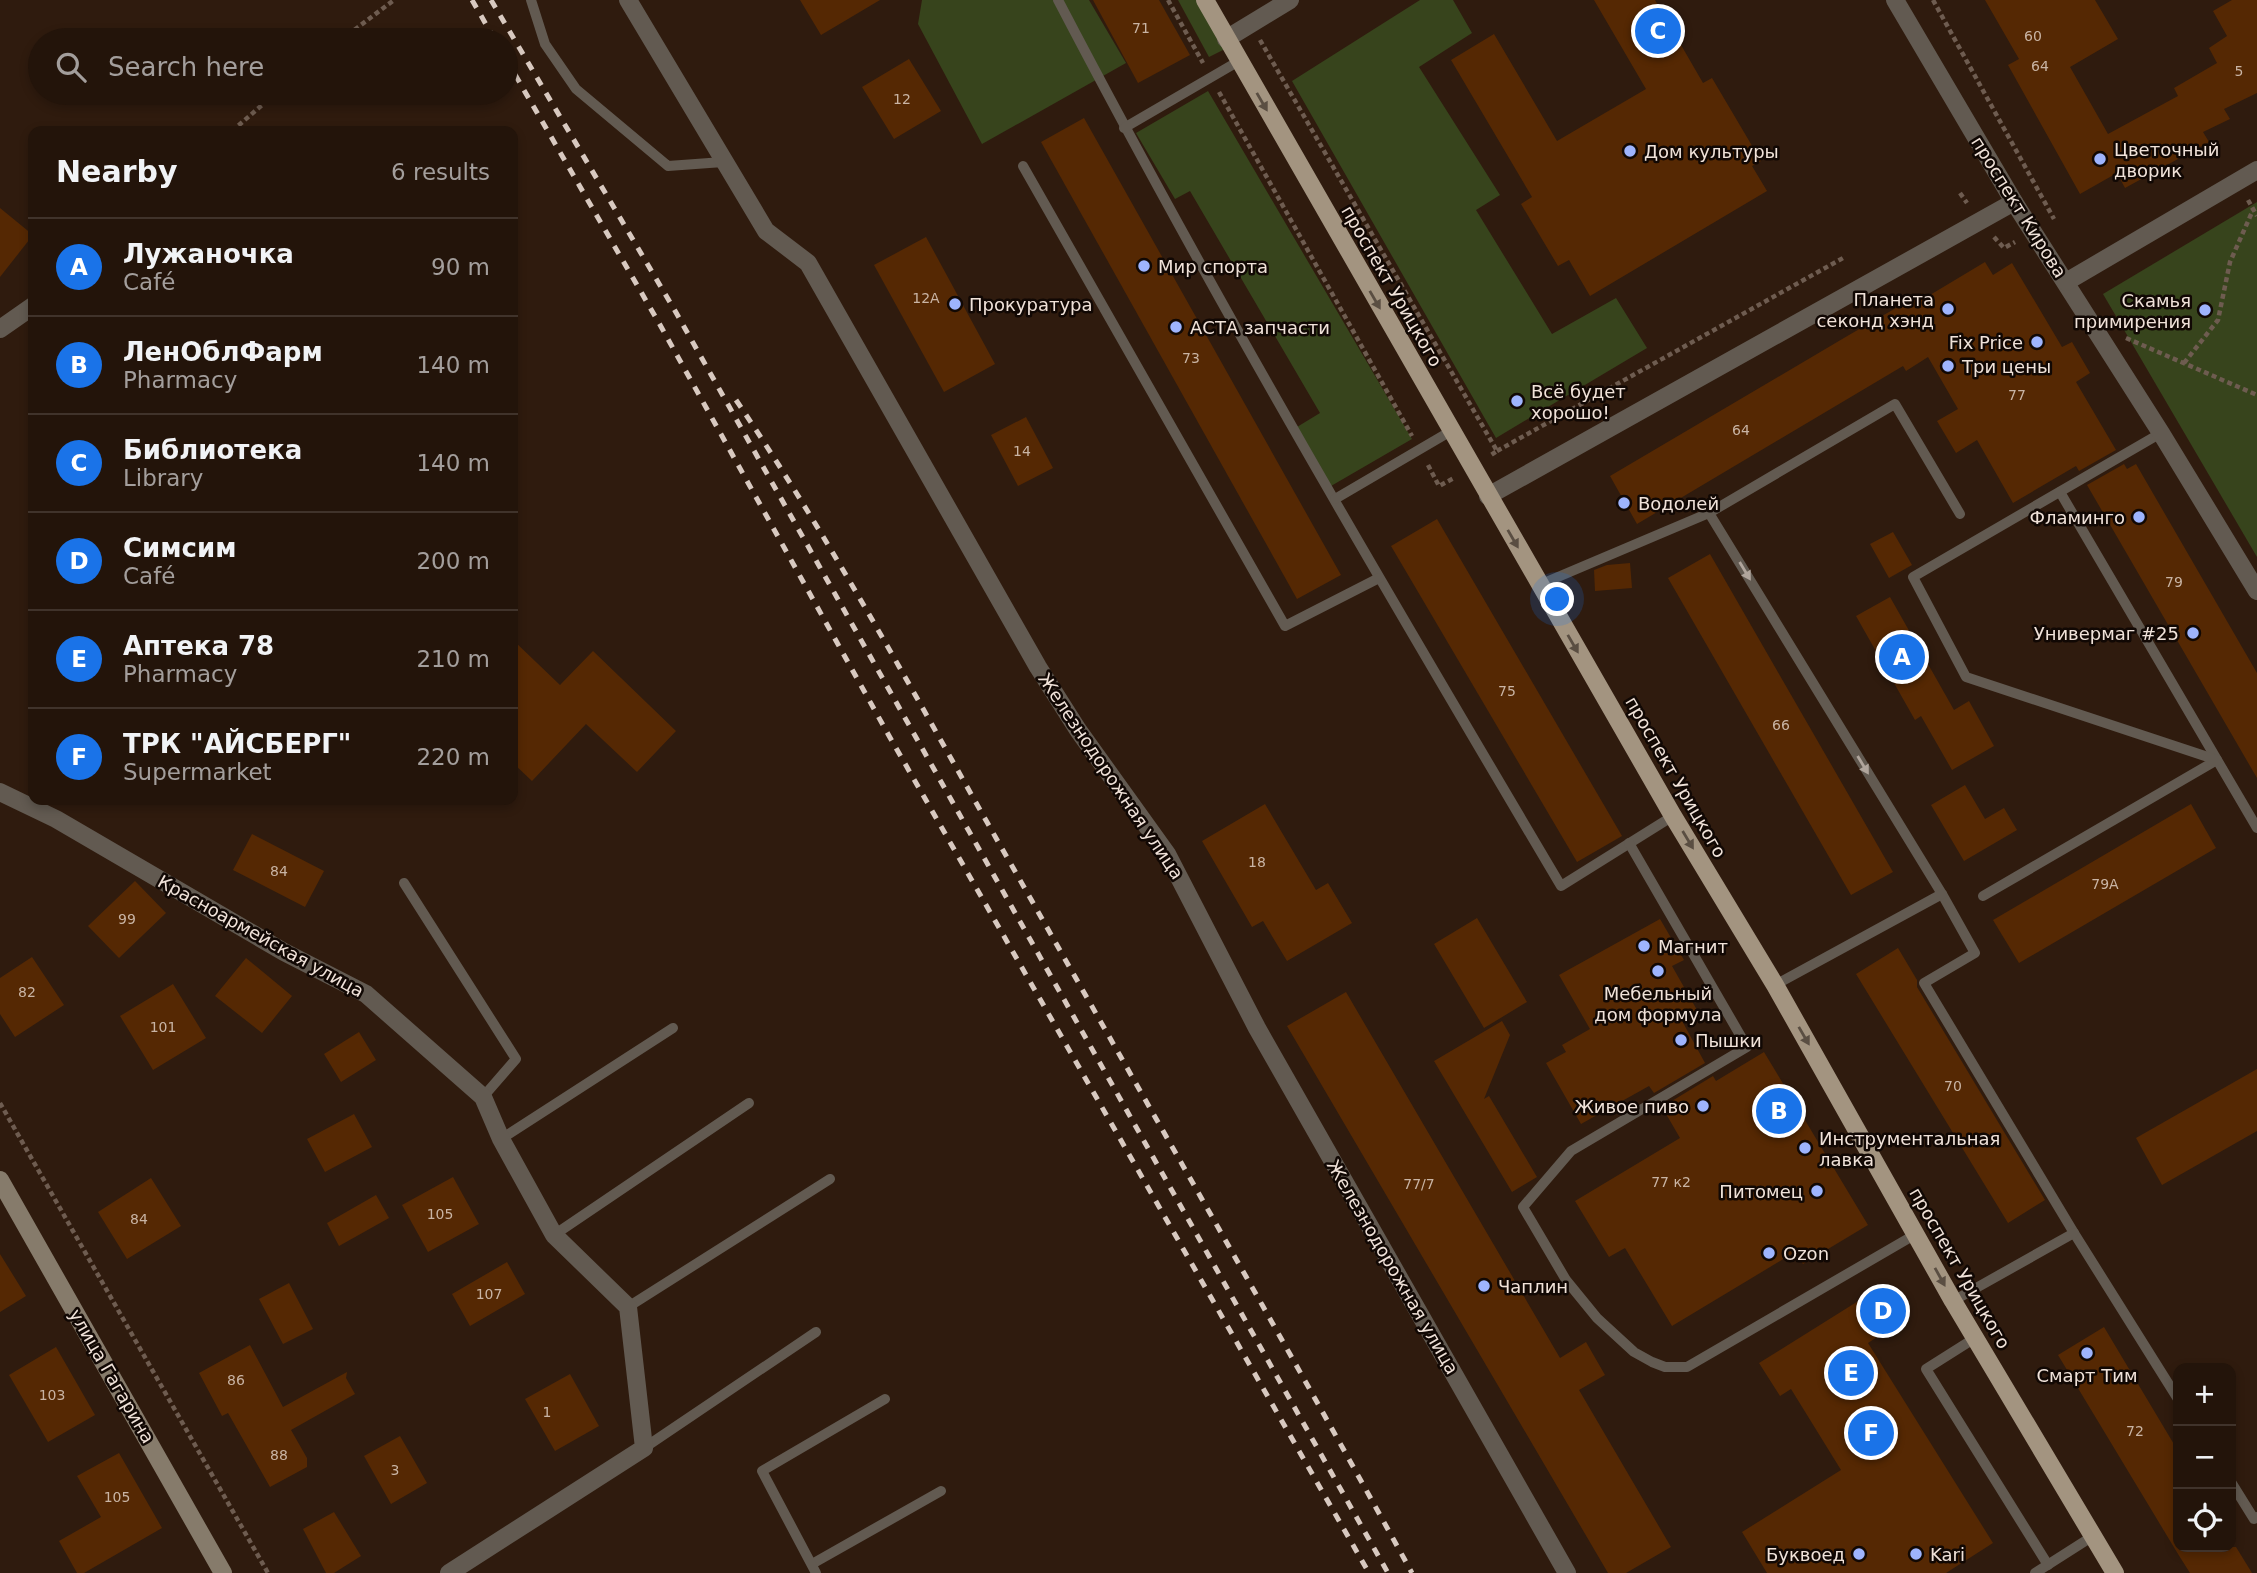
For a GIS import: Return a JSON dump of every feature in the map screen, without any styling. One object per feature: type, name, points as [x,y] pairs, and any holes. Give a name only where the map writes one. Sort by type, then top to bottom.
[{"type":"main road","name":"проспект Урицкого","points":[[1205,0],[1539,585],[1775,985],[1953,1301],[2115,1573]]},
{"type":"street","name":"Железнодорожная улица","points":[[628,0],[766,231],[808,263],[1038,667],[1078,730],[1167,854],[1257,1028],[1567,1573]]},
{"type":"street","points":[[1226,38],[1290,0]]},
{"type":"street","name":"проспект Кирова","points":[[1895,0],[2014,202],[2161,433],[2257,591]]},
{"type":"street","points":[[2066,282],[2257,170]]},
{"type":"street","points":[[1488,496],[2014,202]]},
{"type":"street","points":[[0,329],[28,309]]},
{"type":"street","name":"Красноармейская улица","points":[[0,792],[28,805]]},
{"type":"street","name":"Красноармейская улица","points":[[28,805],[57,818],[284,952],[366,994],[483,1097],[501,1139],[554,1234],[628,1307]]},
{"type":"street","name":"улица Гагарина","points":[[0,1180],[223,1573]]},
{"type":"street","points":[[449,1573],[644,1448],[628,1307]]},
{"type":"lane","points":[[531,0],[545,44],[576,89],[668,166],[723,162]]},
{"type":"lane","points":[[1058,0],[1124,128],[1379,578],[1561,886],[1673,816]]},
{"type":"lane","points":[[1124,128],[1239,61]]},
{"type":"lane","points":[[1023,166],[1285,626],[1379,578]]},
{"type":"lane","points":[[1539,585],[1709,513],[1895,404],[1960,514]]},
{"type":"lane","points":[[1335,499],[1451,431]]},
{"type":"lane","points":[[2161,433],[1913,577],[1966,677],[2217,760]]},
{"type":"lane","points":[[2060,492],[2257,828]]},
{"type":"lane","points":[[1709,513],[1942,894],[1975,953],[1924,983],[2074,1233],[2173,1391]]},
{"type":"lane","points":[[1983,895],[2217,760]]},
{"type":"lane","points":[[1629,843],[1747,1047],[1571,1151],[1523,1207],[1566,1280],[1597,1318],[1634,1352],[1665,1367],[1687,1367],[1916,1234]]},
{"type":"lane","points":[[404,883],[516,1059],[483,1097]]},
{"type":"lane","points":[[1775,985],[1942,894]]},
{"type":"lane","points":[[501,1139],[673,1028]]},
{"type":"lane","points":[[554,1234],[749,1103]]},
{"type":"lane","points":[[628,1307],[830,1178]]},
{"type":"lane","points":[[1953,1301],[2074,1233]]},
{"type":"lane","points":[[644,1448],[816,1332]]},
{"type":"lane","points":[[1975,1338],[1926,1369],[2048,1564]]},
{"type":"lane","points":[[885,1399],[762,1471],[814,1568],[941,1491]]},
{"type":"lane","points":[[2235,1489],[2254,1519],[2257,1517]]},
{"type":"lane","points":[[2035,1573],[2093,1536]]},
{"type":"path","points":[[357,28],[394,0]]},
{"type":"path","points":[[1168,0],[1439,486],[1843,258]]},
{"type":"path","points":[[1933,0],[2060,229]]},
{"type":"path","points":[[1250,23],[1497,451]]},
{"type":"path","points":[[238,126],[262,105]]},
{"type":"path","points":[[2184,363],[2218,320],[2230,262],[2253,209]]},
{"type":"path","points":[[2004,248],[2054,219]]},
{"type":"path","points":[[2117,334],[2257,395]]},
{"type":"path","points":[[0,1102],[268,1573]]},
{"type":"green space","points":[[922,0],[1089,0],[1126,63],[982,144],[918,24]]},
{"type":"green space","points":[[1178,0],[1208,0],[1233,45],[1209,57]]},
{"type":"green space","points":[[1420,0],[1453,0],[1472,33],[1419,67],[1500,195],[1476,210],[1552,334],[1616,298],[1647,348],[1496,438],[1292,81]]},
{"type":"green space","points":[[1208,91],[1412,439],[1331,486],[1297,427],[1320,413],[1190,191],[1175,199],[1136,133]]},
{"type":"green space","points":[[2257,202],[2257,557],[2103,294]]},
{"type":"building","points":[[800,0],[880,0],[821,35]]},
{"type":"building","points":[[1093,0],[1159,0],[1190,55],[1138,83]]},
{"type":"building","name":"Дом культуры","points":[[1594,0],[1655,0],[1703,83],[1712,78],[1761,161],[1752,166],[1767,191],[1590,296],[1569,260],[1558,266],[1521,204],[1532,197],[1451,60],[1494,34],[1557,141],[1646,89]]},
{"type":"building","points":[[1985,0],[2095,0],[2118,39],[2070,67],[2108,134],[2178,96],[2174,88],[2217,63],[2209,48],[2227,36],[2213,11],[2232,0],[2257,0],[2257,93],[2224,109],[2230,119],[2203,132],[2209,142],[2125,188],[2117,173],[2080,194],[2008,65],[2019,59]]},
{"type":"building","points":[[909,59],[941,111],[894,139],[862,87]]},
{"type":"building","points":[[1084,118],[1341,575],[1297,599],[1041,142]]},
{"type":"building","points":[[0,208],[28,231],[28,241],[0,277]]},
{"type":"building","points":[[926,237],[995,364],[944,392],[874,265]]},
{"type":"building","points":[[1985,262],[1993,275],[2012,263],[2062,347],[2072,342],[2090,373],[2076,382],[2116,450],[2079,471],[2076,466],[2013,503],[1977,440],[1956,453],[1937,421],[1958,409],[1928,357],[1906,371],[1903,366],[1637,524],[1610,476],[1922,293],[1925,298]]},
{"type":"building","points":[[1026,417],[1053,468],[1018,486],[991,435]]},
{"type":"building","points":[[2124,464],[2127,469],[2136,464],[2257,673],[2257,778],[2087,485]]},
{"type":"building","points":[[1437,519],[1622,836],[1577,862],[1391,546]]},
{"type":"building","points":[[1893,532],[1912,565],[1889,578],[1870,544]]},
{"type":"building","points":[[1710,554],[1893,872],[1851,895],[1668,578]]},
{"type":"building","points":[[1630,563],[1632,588],[1595,591],[1594,570],[1607,565]]},
{"type":"building","points":[[1890,597],[1954,710],[1969,701],[1994,746],[1952,770],[1921,716],[1915,720],[1856,616]]},
{"type":"building","points":[[518,645],[560,685],[593,651],[676,731],[637,772],[586,724],[532,781],[518,768]]},
{"type":"building","points":[[1965,785],[1985,819],[2004,808],[2017,830],[1964,861],[1931,805]]},
{"type":"building","points":[[1265,804],[1316,890],[1328,883],[1352,923],[1287,961],[1263,921],[1252,927],[1202,841]]},
{"type":"building","points":[[2191,804],[2216,848],[2019,963],[1993,920]]},
{"type":"building","points":[[252,834],[324,871],[305,907],[233,870]]},
{"type":"building","points":[[135,881],[166,913],[119,958],[88,926]]},
{"type":"building","points":[[1477,918],[1527,1002],[1484,1028],[1434,944]]},
{"type":"building","points":[[1660,919],[1684,960],[1672,966],[1697,1010],[1681,1019],[1705,1063],[1654,1093],[1649,1086],[1581,1124],[1546,1063],[1566,1052],[1562,1045],[1590,1029],[1559,975]]},
{"type":"building","points":[[1898,948],[1917,980],[1917,987],[2045,1200],[2008,1223],[1856,974]]},
{"type":"building","points":[[32,957],[64,1005],[15,1037],[0,1014],[0,978]]},
{"type":"building","points":[[246,958],[292,996],[262,1033],[215,996]]},
{"type":"building","points":[[173,984],[206,1038],[153,1070],[120,1016]]},
{"type":"building","points":[[1346,992],[1560,1358],[1586,1342],[1605,1375],[1579,1390],[1671,1547],[1626,1573],[1608,1573],[1287,1026]]},
{"type":"building","points":[[1502,1021],[1510,1035],[1484,1099],[1489,1096],[1537,1177],[1512,1192],[1434,1061]]},
{"type":"building","points":[[359,1032],[376,1060],[341,1082],[324,1054]]},
{"type":"building","points":[[1764,1052],[1868,1225],[1803,1264],[1795,1252],[1672,1326],[1625,1248],[1609,1257],[1575,1201],[1680,1138],[1662,1107],[1713,1076],[1716,1081]]},
{"type":"building","points":[[2257,1069],[2257,1131],[2162,1185],[2136,1138]]},
{"type":"building","points":[[354,1114],[372,1147],[325,1172],[307,1139]]},
{"type":"building","points":[[453,1177],[479,1224],[428,1252],[402,1205]]},
{"type":"building","points":[[151,1178],[181,1226],[127,1259],[98,1212]]},
{"type":"building","points":[[376,1195],[389,1218],[339,1246],[327,1223]]},
{"type":"building","points":[[0,1254],[26,1296],[0,1312]]},
{"type":"building","points":[[507,1262],[525,1294],[470,1326],[452,1294]]},
{"type":"building","points":[[289,1283],[313,1329],[283,1344],[259,1299]]},
{"type":"building","points":[[1879,1288],[1900,1322],[1868,1343],[1993,1543],[1946,1573],[1767,1573],[1742,1532],[1841,1470],[1791,1389],[1780,1396],[1759,1363]]},
{"type":"building","points":[[2104,1327],[2173,1443],[2173,1545],[2058,1355]]},
{"type":"building","points":[[250,1345],[283,1407],[347,1372],[346,1378],[355,1394],[291,1430],[307,1458],[307,1467],[270,1487],[228,1413],[222,1416],[199,1373]]},
{"type":"building","points":[[56,1347],[95,1415],[48,1442],[9,1375]]},
{"type":"building","points":[[570,1374],[599,1426],[555,1451],[525,1399]]},
{"type":"building","points":[[400,1436],[427,1483],[391,1504],[364,1456]]},
{"type":"building","points":[[119,1453],[162,1528],[84,1573],[77,1573],[59,1541],[101,1517],[77,1476]]},
{"type":"building","points":[[334,1512],[361,1556],[334,1573],[326,1573],[303,1529]]},
{"type":"building","points":[[2236,1547],[2252,1573],[2190,1573],[2177,1552],[2236,1552]]},
{"type":"railway","points":[[472,0],[488,28]]},
{"type":"railway","points":[[491,0],[508,28]]},
{"type":"railway","points":[[518,46],[674,309],[1388,1573]]},
{"type":"railway","points":[[518,80],[659,323],[888,734],[1369,1573]]},
{"type":"railway","points":[[736,400],[811,517],[882,637],[1412,1573]]},
{"type":"place","name":"Библиотека","points":[[1658,31]]},
{"type":"place","name":"Дом культуры","points":[[1630,151]]},
{"type":"place","name":"Цветочный дворик","points":[[2100,159]]},
{"type":"place","name":"Мир спорта","points":[[1144,266]]},
{"type":"place","name":"Прокуратура","points":[[955,304]]},
{"type":"place","name":"Планета секонд хэнд","points":[[1948,309]]},
{"type":"place","name":"Скамья примирения","points":[[2205,310]]},
{"type":"place","name":"АСТА запчасти","points":[[1176,327]]},
{"type":"place","name":"Fix Price","points":[[2037,342]]},
{"type":"place","name":"Три цены","points":[[1948,366]]},
{"type":"place","name":"Всё будет хорошо!","points":[[1517,401]]},
{"type":"place","name":"Водолей","points":[[1624,503]]},
{"type":"place","name":"Фламинго","points":[[2139,517]]},
{"type":"place","name":"Универмаг #25","points":[[2193,633]]},
{"type":"place","name":"Лужаночка","points":[[1902,657]]},
{"type":"place","name":"Магнит","points":[[1644,946]]},
{"type":"place","name":"Мебельный дом формула","points":[[1658,971]]},
{"type":"place","name":"Пышки","points":[[1681,1040]]},
{"type":"place","name":"Живое пиво","points":[[1703,1106]]},
{"type":"place","name":"ЛенОблФарм","points":[[1779,1111]]},
{"type":"place","name":"Инструментальная лавка","points":[[1805,1148]]},
{"type":"place","name":"Питомец","points":[[1817,1191]]},
{"type":"place","name":"Ozon","points":[[1769,1253]]},
{"type":"place","name":"Чаплин","points":[[1484,1286]]},
{"type":"place","name":"Симсим","points":[[1883,1311]]},
{"type":"place","name":"Смарт Тим","points":[[2087,1353]]},
{"type":"place","name":"Аптека 78","points":[[1851,1373]]},
{"type":"place","name":"ТРК \"АЙСБЕРГ\"","points":[[1871,1433]]},
{"type":"place","name":"Буквоед","points":[[1859,1554]]},
{"type":"place","name":"Kari","points":[[1916,1554]]}]
